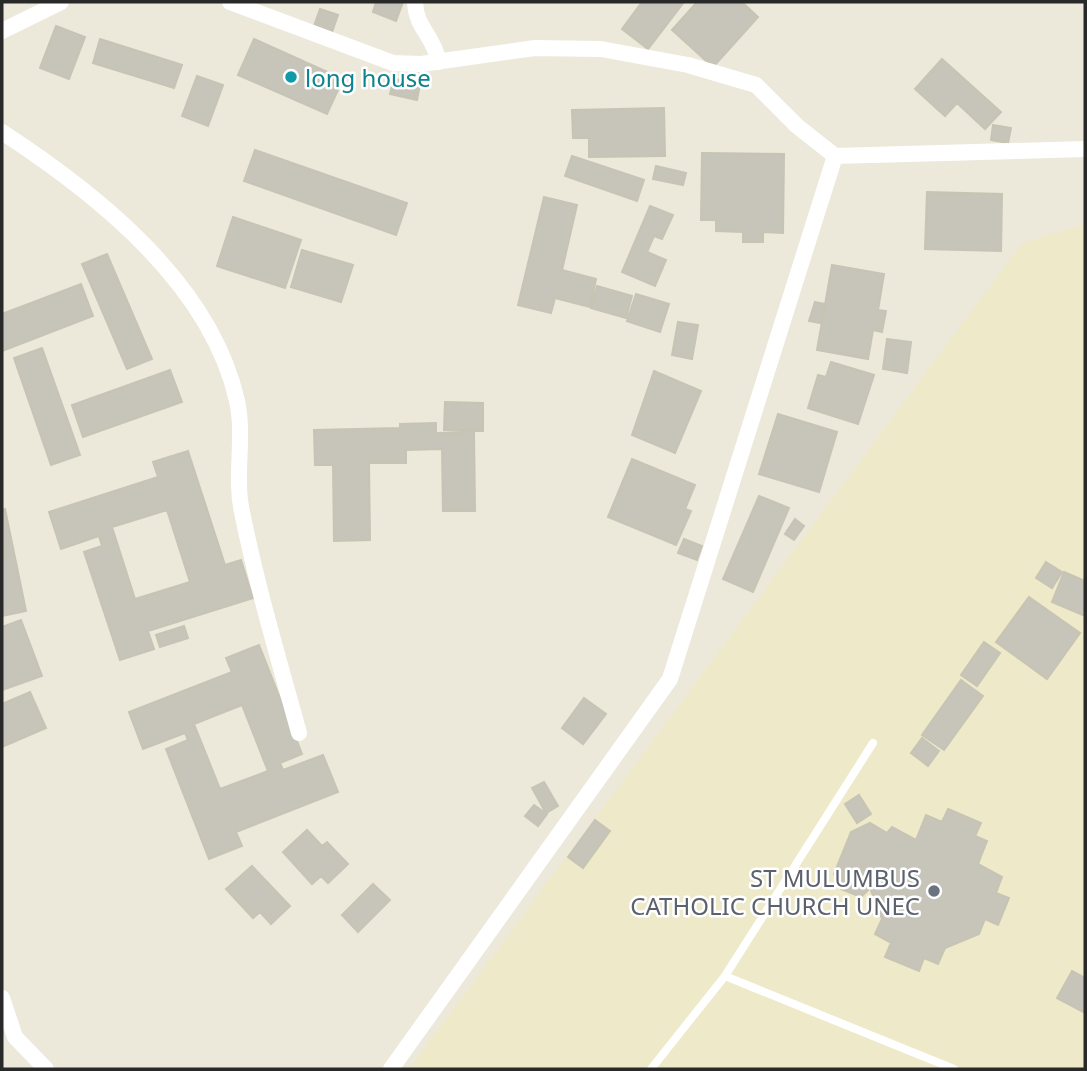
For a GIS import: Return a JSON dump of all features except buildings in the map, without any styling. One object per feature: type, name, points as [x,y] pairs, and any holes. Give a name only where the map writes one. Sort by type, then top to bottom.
[{"type":"street","points":[[2,31],[61,2]]},
{"type":"street","points":[[230,2],[393,63],[439,62],[504,50],[564,47],[601,49],[688,65],[756,85],[797,126],[835,156],[1085,149]]},
{"type":"street","points":[[415,2],[415,18],[435,44],[439,62]]},
{"type":"street","points":[[2,132],[71,180],[126,228],[191,297],[208,324],[238,403],[241,511],[299,733]]},
{"type":"street","points":[[391,1069],[670,678],[835,156]]},
{"type":"street","points":[[2,998],[15,1037],[46,1069]]},
{"type":"lane","points":[[651,1069],[725,976],[873,743]]},
{"type":"lane","points":[[725,976],[954,1069]]},
{"type":"shaded area","points":[[1085,224],[1085,1069],[409,1069],[1022,243]]},
{"type":"place","name":"long house","points":[[291,77]]},
{"type":"place","name":"ST MULUMBUS CATHOLIC CHURCH UNEC","points":[[934,891]]}]
